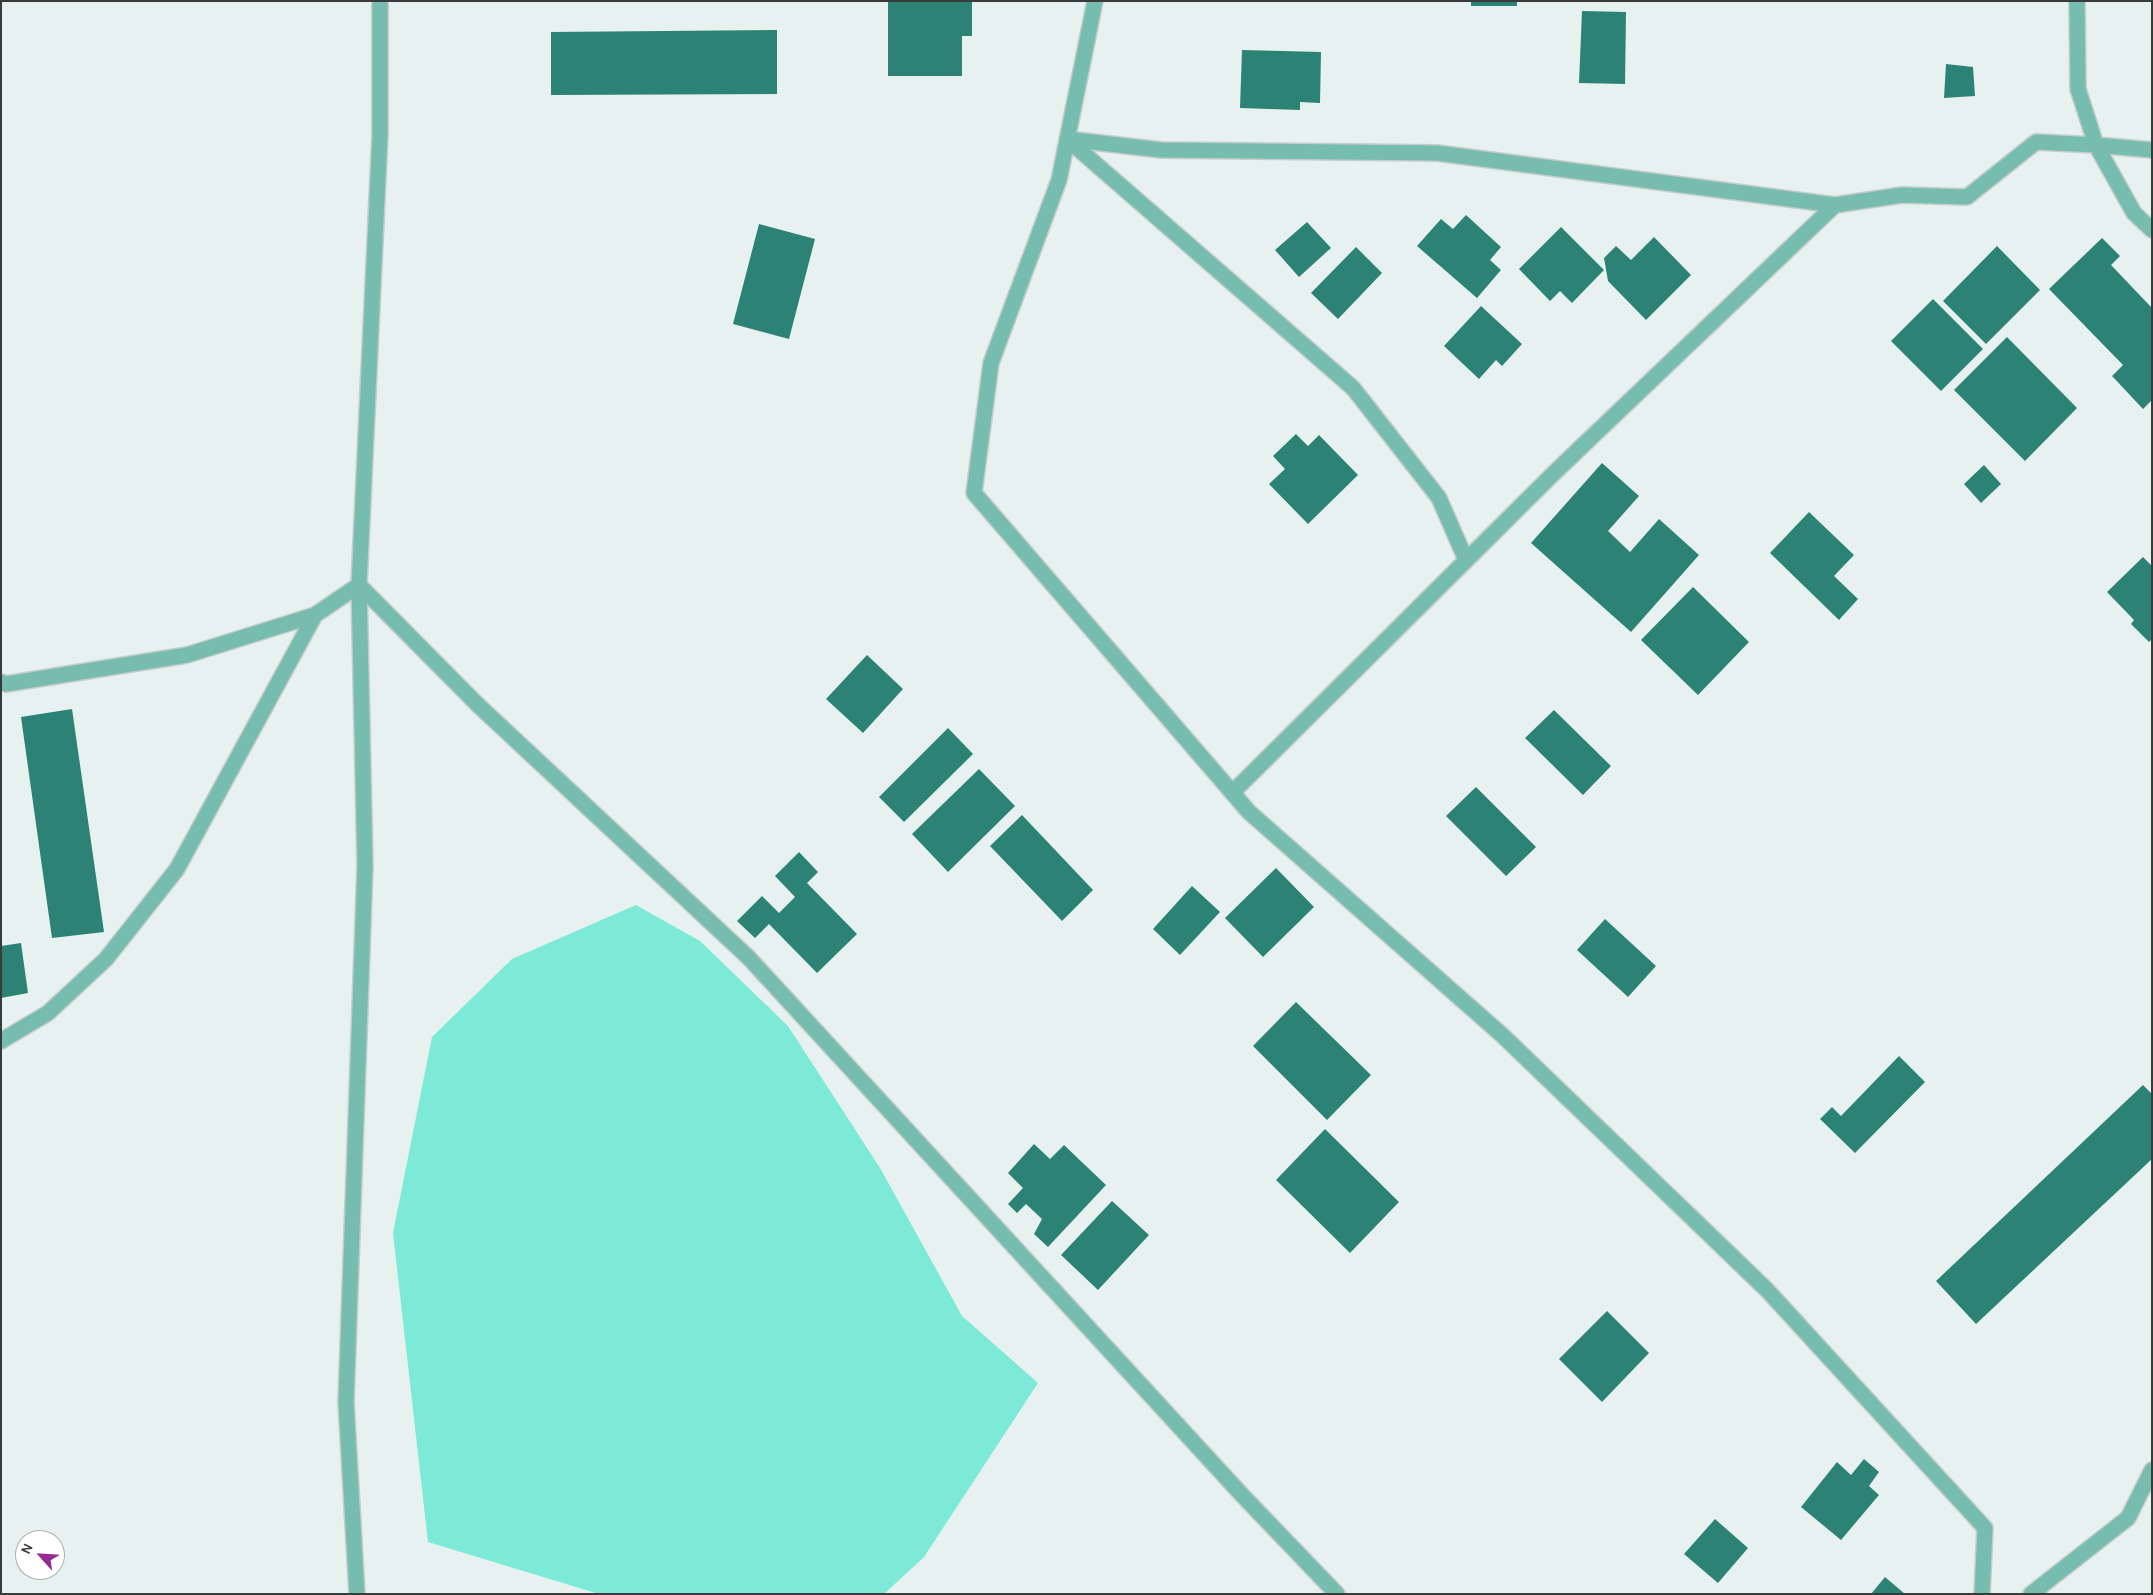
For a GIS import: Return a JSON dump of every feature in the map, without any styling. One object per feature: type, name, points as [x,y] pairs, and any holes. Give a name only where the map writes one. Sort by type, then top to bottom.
[{"type":"street","points":[[357,1594],[346,1402],[365,866],[359,585],[380,134],[380,1]]},
{"type":"street","points":[[1095,1],[1059,180],[991,363],[974,493],[1249,812],[1502,1035],[1767,1290],[1986,1528],[1982,1594]]},
{"type":"street","points":[[2077,1],[2078,89],[2096,145],[2134,213],[2152,230]]},
{"type":"street","points":[[1067,139],[1161,150],[1437,153],[1835,206],[1902,195],[1967,197],[2036,142],[2152,150]]},
{"type":"street","points":[[1067,139],[1353,388],[1439,498],[1466,560]]},
{"type":"street","points":[[1232,792],[1554,472],[1835,206]]},
{"type":"street","points":[[1,682],[6,684],[187,655],[315,615],[359,585]]},
{"type":"street","points":[[359,585],[478,705],[749,958],[1242,1495],[1337,1594]]},
{"type":"street","points":[[1,1041],[48,1013],[106,959],[177,869],[315,615]]},
{"type":"street","points":[[2030,1594],[2128,1518],[2147,1492],[2152,1470]]},
{"type":"green space","points":[[636,905],[700,941],[788,1026],[880,1168],[962,1316],[1038,1383],[924,1557],[884,1594],[599,1594],[428,1542],[393,1233],[432,1037],[512,959]]},
{"type":"building","points":[[888,1],[972,1],[972,36],[962,36],[962,76],[888,76]]},
{"type":"building","points":[[1471,1],[1517,1],[1517,6],[1471,6]]},
{"type":"building","points":[[1582,11],[1626,12],[1625,84],[1579,83]]},
{"type":"building","points":[[777,30],[777,94],[551,95],[551,32]]},
{"type":"building","points":[[1242,50],[1321,52],[1320,103],[1300,102],[1300,110],[1240,108]]},
{"type":"building","points":[[1946,64],[1973,67],[1975,96],[1944,98]]},
{"type":"building","points":[[1466,215],[1501,247],[1490,260],[1501,270],[1477,298],[1417,246],[1441,219],[1453,229]]},
{"type":"building","points":[[1307,222],[1331,248],[1299,277],[1275,250]]},
{"type":"building","points":[[759,224],[815,239],[789,339],[733,324]]},
{"type":"building","points":[[1561,227],[1604,270],[1572,303],[1560,291],[1550,301],[1519,269]]},
{"type":"building","points":[[1654,237],[1691,275],[1646,320],[1608,281],[1604,258],[1616,246],[1631,260]]},
{"type":"building","points":[[2102,238],[2120,256],[2111,265],[2152,308],[2152,400],[2143,409],[2112,376],[2123,365],[2049,289]]},
{"type":"building","points":[[1997,246],[2040,290],[1986,344],[1943,301]]},
{"type":"building","points":[[1356,247],[1382,273],[1338,319],[1311,293]]},
{"type":"building","points":[[1933,299],[1983,349],[1941,391],[1891,341]]},
{"type":"building","points":[[1481,306],[1522,344],[1502,366],[1496,360],[1479,379],[1444,346]]},
{"type":"building","points":[[2007,337],[2077,408],[2025,461],[1954,390]]},
{"type":"building","points":[[1296,434],[1308,446],[1319,435],[1358,475],[1308,524],[1269,484],[1285,469],[1273,456]]},
{"type":"building","points":[[1602,463],[1639,496],[1608,531],[1630,552],[1659,519],[1699,555],[1631,632],[1531,543]]},
{"type":"building","points":[[1984,465],[2001,484],[1981,503],[1964,484]]},
{"type":"building","points":[[1809,512],[1854,555],[1834,576],[1858,599],[1839,620],[1770,553]]},
{"type":"building","points":[[2143,557],[2152,566],[2152,639],[2149,642],[2131,624],[2134,620],[2107,592]]},
{"type":"building","points":[[1693,587],[1749,642],[1698,695],[1641,640]]},
{"type":"building","points":[[867,655],[903,689],[863,733],[826,699]]},
{"type":"building","points":[[72,709],[104,932],[52,938],[21,717]]},
{"type":"building","points":[[1554,710],[1611,766],[1583,795],[1525,738]]},
{"type":"building","points":[[948,728],[973,754],[904,822],[879,797]]},
{"type":"building","points":[[979,769],[1015,806],[948,872],[912,834]]},
{"type":"building","points":[[1476,787],[1536,847],[1506,876],[1446,816]]},
{"type":"building","points":[[1022,815],[1093,890],[1062,921],[990,846]]},
{"type":"building","points":[[799,852],[818,872],[807,883],[857,934],[817,973],[769,924],[755,938],[737,921],[762,896],[779,913],[795,897],[775,876]]},
{"type":"building","points":[[1276,868],[1314,907],[1263,957],[1225,918]]},
{"type":"building","points":[[1192,886],[1220,912],[1180,955],[1153,929]]},
{"type":"building","points":[[1605,919],[1656,966],[1628,997],[1577,950]]},
{"type":"building","points":[[21,943],[28,993],[1,998],[1,946]]},
{"type":"building","points":[[1296,1002],[1371,1075],[1327,1120],[1253,1046]]},
{"type":"building","points":[[1899,1056],[1925,1082],[1855,1153],[1820,1119],[1832,1107],[1841,1116]]},
{"type":"building","points":[[2143,1085],[2152,1094],[2152,1159],[1976,1324],[1936,1281]]},
{"type":"building","points":[[1325,1129],[1399,1202],[1350,1253],[1276,1180]]},
{"type":"building","points":[[1034,1144],[1050,1159],[1064,1145],[1106,1185],[1048,1247],[1034,1234],[1042,1219],[1026,1204],[1017,1213],[1008,1204],[1023,1188],[1008,1173]]},
{"type":"building","points":[[1112,1201],[1149,1235],[1098,1290],[1061,1255]]},
{"type":"building","points":[[1607,1311],[1649,1353],[1602,1402],[1559,1359]]},
{"type":"building","points":[[1864,1459],[1879,1472],[1869,1486],[1879,1495],[1841,1540],[1801,1507],[1837,1462],[1851,1475]]},
{"type":"building","points":[[1715,1519],[1748,1548],[1718,1583],[1684,1554]]},
{"type":"building","points":[[1885,1577],[1905,1594],[1871,1594]]}]
